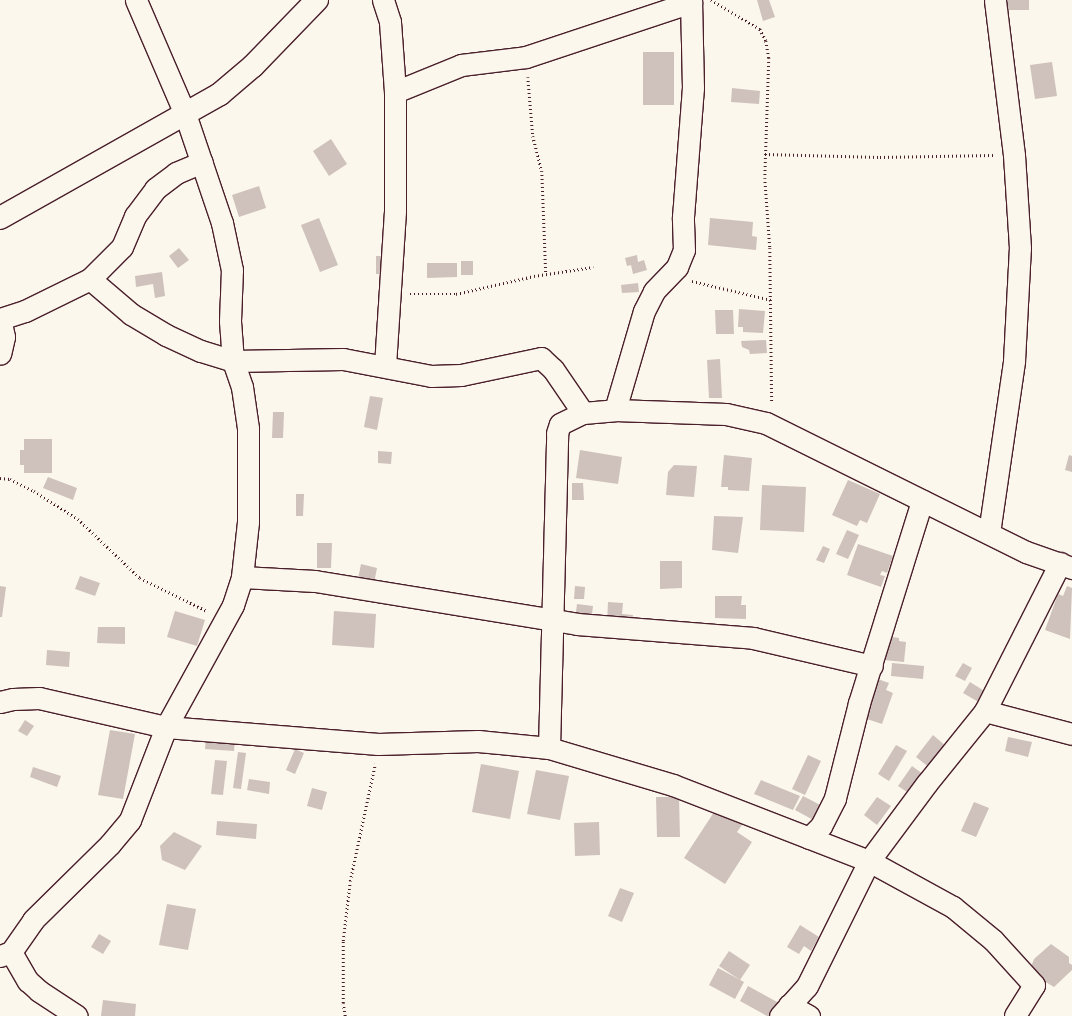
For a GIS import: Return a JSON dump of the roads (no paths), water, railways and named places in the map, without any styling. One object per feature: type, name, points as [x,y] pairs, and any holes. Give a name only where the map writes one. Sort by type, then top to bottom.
[{"type":"main road","points":[[0,218],[220,94],[253,66],[317,0]]},
{"type":"street","points":[[77,1016],[39,991],[28,981],[5,954],[33,920],[110,844],[130,820],[166,727],[225,620],[242,577],[248,522],[248,428],[242,387],[233,361],[230,321],[232,270],[222,223],[185,114],[136,0]]},
{"type":"street","points":[[383,0],[390,22],[395,92],[395,211],[385,365]]},
{"type":"street","points":[[989,533],[1014,361],[1020,248],[1014,155],[996,0]]},
{"type":"street","points":[[395,92],[461,65],[526,57],[697,1],[693,88],[683,217],[684,250],[677,267],[654,291],[644,311],[615,410]]},
{"type":"street","points":[[0,354],[4,341],[0,319],[25,311],[90,279],[122,247],[135,216],[156,189],[176,173],[202,162]]},
{"type":"street","points":[[90,279],[132,314],[166,335],[201,351],[233,361],[343,359],[385,365],[431,376],[461,375],[541,358],[554,369],[583,413]]},
{"type":"street","points":[[550,748],[557,433],[560,424],[583,413],[615,410],[726,414],[772,426],[1026,552],[1066,566],[985,711],[927,783],[869,861],[807,986],[784,1011]]},
{"type":"street","points":[[809,838],[821,826],[835,798],[859,703],[872,666],[922,501]]},
{"type":"street","points":[[242,577],[315,581],[553,620],[753,638],[872,666]]},
{"type":"street","points":[[4,698],[39,698],[166,727],[378,744],[478,741],[550,748],[673,785],[869,861],[953,907],[994,940],[1034,985],[1015,1016]]},
{"type":"street","points":[[985,711],[1072,734]]},
{"type":"street","points":[[784,1011],[809,1016]]}]
